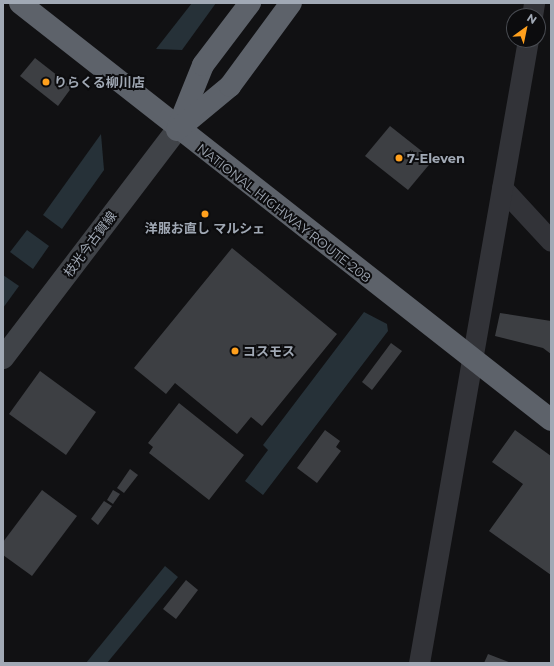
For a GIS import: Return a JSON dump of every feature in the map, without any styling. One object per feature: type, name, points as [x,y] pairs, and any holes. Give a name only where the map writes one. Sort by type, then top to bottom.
[{"type":"highway","name":"NATIONAL HIGHWAY ROUTE 208","points":[[20,3],[177,130],[473,358],[551,420]]},
{"type":"highway","points":[[177,130],[203,65],[250,3]]},
{"type":"highway","points":[[177,130],[230,86],[291,3]]},
{"type":"main road","name":"枝光今古賀線","points":[[3,358],[177,130]]},
{"type":"street","points":[[419,663],[527,48]]},
{"type":"street","points":[[502,188],[551,241]]},
{"type":"shaded area","points":[[192,3],[216,3],[182,50],[156,49]]},
{"type":"shaded area","points":[[101,134],[104,170],[62,229],[43,215]]},
{"type":"shaded area","points":[[27,230],[49,246],[33,269],[10,252]]},
{"type":"shaded area","points":[[3,275],[19,286],[3,308]]},
{"type":"shaded area","points":[[364,312],[387,324],[388,331],[263,495],[245,481],[268,450],[263,445]]},
{"type":"shaded area","points":[[165,566],[178,577],[107,663],[86,663]]},
{"type":"building","name":"りらくる柳川店","points":[[35,58],[72,87],[58,106],[20,76]]},
{"type":"building","name":"7-Eleven","points":[[390,126],[433,160],[408,190],[365,156]]},
{"type":"building","name":"コスモス","points":[[232,248],[337,334],[262,426],[251,417],[237,434],[175,383],[166,394],[134,368]]},
{"type":"building","points":[[500,313],[551,321],[551,354],[543,348],[495,336]]},
{"type":"building","points":[[391,343],[402,351],[372,390],[362,382]]},
{"type":"building","points":[[40,371],[96,412],[66,455],[9,414]]},
{"type":"building","points":[[179,403],[244,455],[209,500],[149,453],[153,447],[148,443]]},
{"type":"building","points":[[325,430],[340,441],[336,447],[341,451],[317,483],[297,468]]},
{"type":"building","points":[[515,430],[551,456],[551,575],[489,531],[523,484],[492,462]]},
{"type":"building","points":[[130,469],[138,475],[124,493],[117,488]]},
{"type":"building","points":[[42,490],[77,516],[32,576],[3,555],[3,542]]},
{"type":"building","points":[[113,490],[120,494],[113,504],[107,500]]},
{"type":"building","points":[[104,501],[112,506],[98,525],[91,519]]},
{"type":"building","points":[[186,580],[198,590],[176,619],[163,609]]},
{"type":"building","points":[[488,654],[511,663],[484,663]]},
{"type":"place","name":"りらくる柳川店","points":[[46,82]]},
{"type":"place","name":"7-Eleven","points":[[399,158]]},
{"type":"place","name":"洋服お直し マルシェ","points":[[205,214]]},
{"type":"place","name":"コスモス","points":[[235,351]]}]
